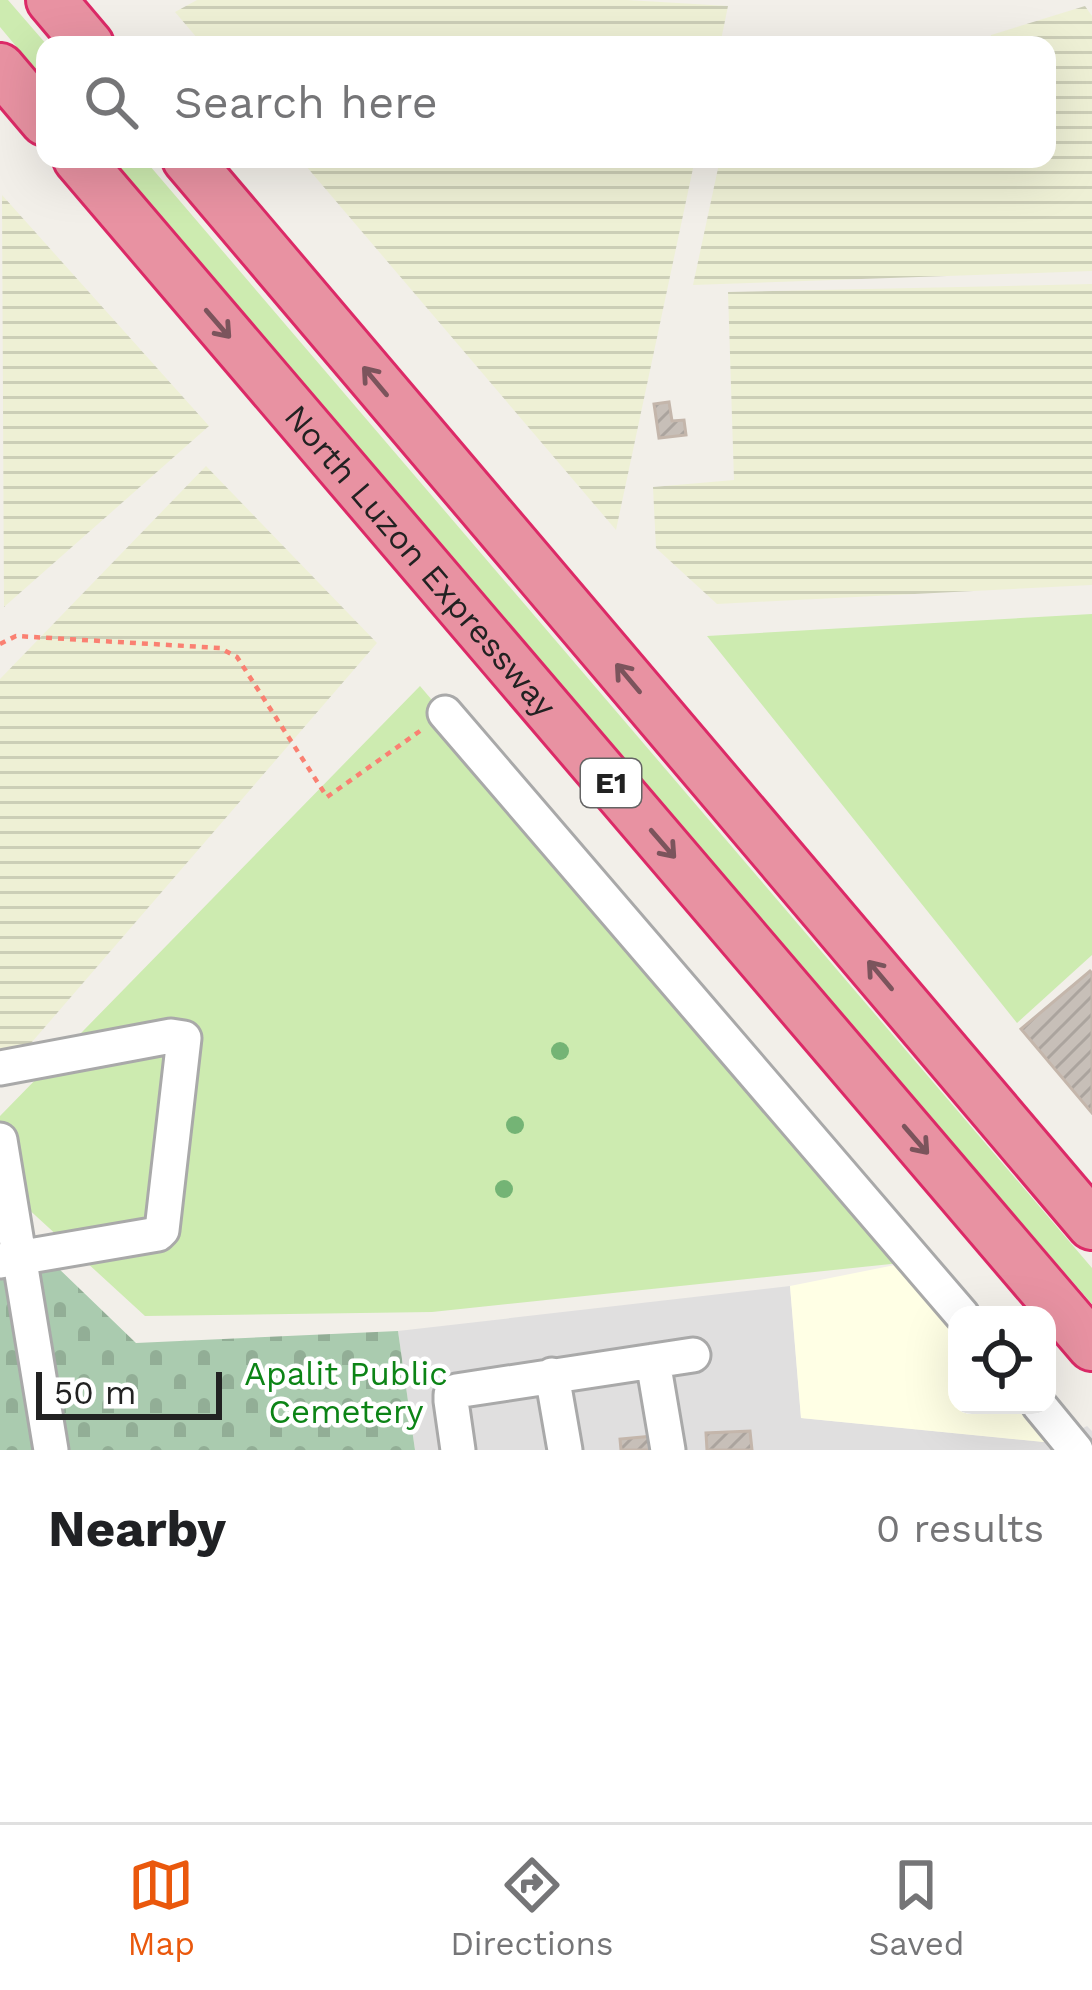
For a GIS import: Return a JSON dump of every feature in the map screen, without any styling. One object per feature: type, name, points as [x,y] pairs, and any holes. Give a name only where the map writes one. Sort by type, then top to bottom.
[{"type":"highway","points":[[51,0],[81,36]]},
{"type":"highway","points":[[0,68],[36,110]]},
{"type":"highway","name":"North Luzon Expressway","points":[[86,168],[1092,1346]]},
{"type":"highway","name":"E1","points":[[195,168],[1092,1225]]},
{"type":"street","points":[[445,713],[954,1306]]},
{"type":"street","points":[[0,1068],[171,1036],[182,1036],[184,1041],[162,1230],[10,1260]]},
{"type":"street","points":[[0,1140],[10,1260],[51,1450]]},
{"type":"street","points":[[458,1450],[451,1401],[456,1390],[693,1355]]},
{"type":"street","points":[[653,1361],[668,1450]]},
{"type":"street","points":[[552,1375],[565,1450]]},
{"type":"street","points":[[1046,1414],[1076,1450]]},
{"type":"path","points":[[0,644],[16,636],[220,648],[238,657],[327,797],[445,713]]},
{"type":"shaded area","points":[[197,0],[627,0],[728,6],[722,36],[195,36],[175,12]]},
{"type":"shaded area","points":[[1085,6],[1092,16],[1092,271],[693,285],[718,168],[1056,168],[1056,36],[991,35]]},
{"type":"shaded area","points":[[308,168],[693,168],[616,530]]},
{"type":"shaded area","points":[[2,195],[209,426],[4,607]]},
{"type":"shaded area","points":[[1092,284],[1092,585],[717,604],[656,548],[653,487],[734,480],[728,292]]},
{"type":"shaded area","points":[[206,466],[377,643],[0,1079],[0,679]]},
{"type":"shaded area","points":[[910,1262],[948,1310],[948,1414],[1031,1414],[1054,1443],[801,1418],[790,1286]]},
{"type":"shaded area","points":[[790,1286],[801,1418],[1054,1443],[1087,1426],[1092,1431],[1092,1450],[415,1450],[398,1331]]},
{"type":"green space","points":[[0,0],[8,0],[39,36],[36,70],[0,27]]},
{"type":"green space","points":[[119,168],[152,168],[1092,1268],[1092,1304]]},
{"type":"green space","points":[[1092,614],[1092,955],[1017,1023],[707,636]]},
{"type":"green space","points":[[420,686],[910,1262],[432,1312],[145,1316],[0,1183],[0,1116]]},
{"type":"green space","name":"Apalit Public Cemetery","points":[[0,1212],[136,1343],[398,1331],[415,1450],[0,1450]]},
{"type":"building","points":[[669,402],[672,421],[684,420],[686,435],[659,438],[654,404]]},
{"type":"building","points":[[1092,973],[1092,1113],[1021,1029]]},
{"type":"building","points":[[750,1431],[752,1450],[707,1450],[706,1433]]},
{"type":"building","points":[[654,1436],[655,1450],[621,1450],[620,1439]]}]
